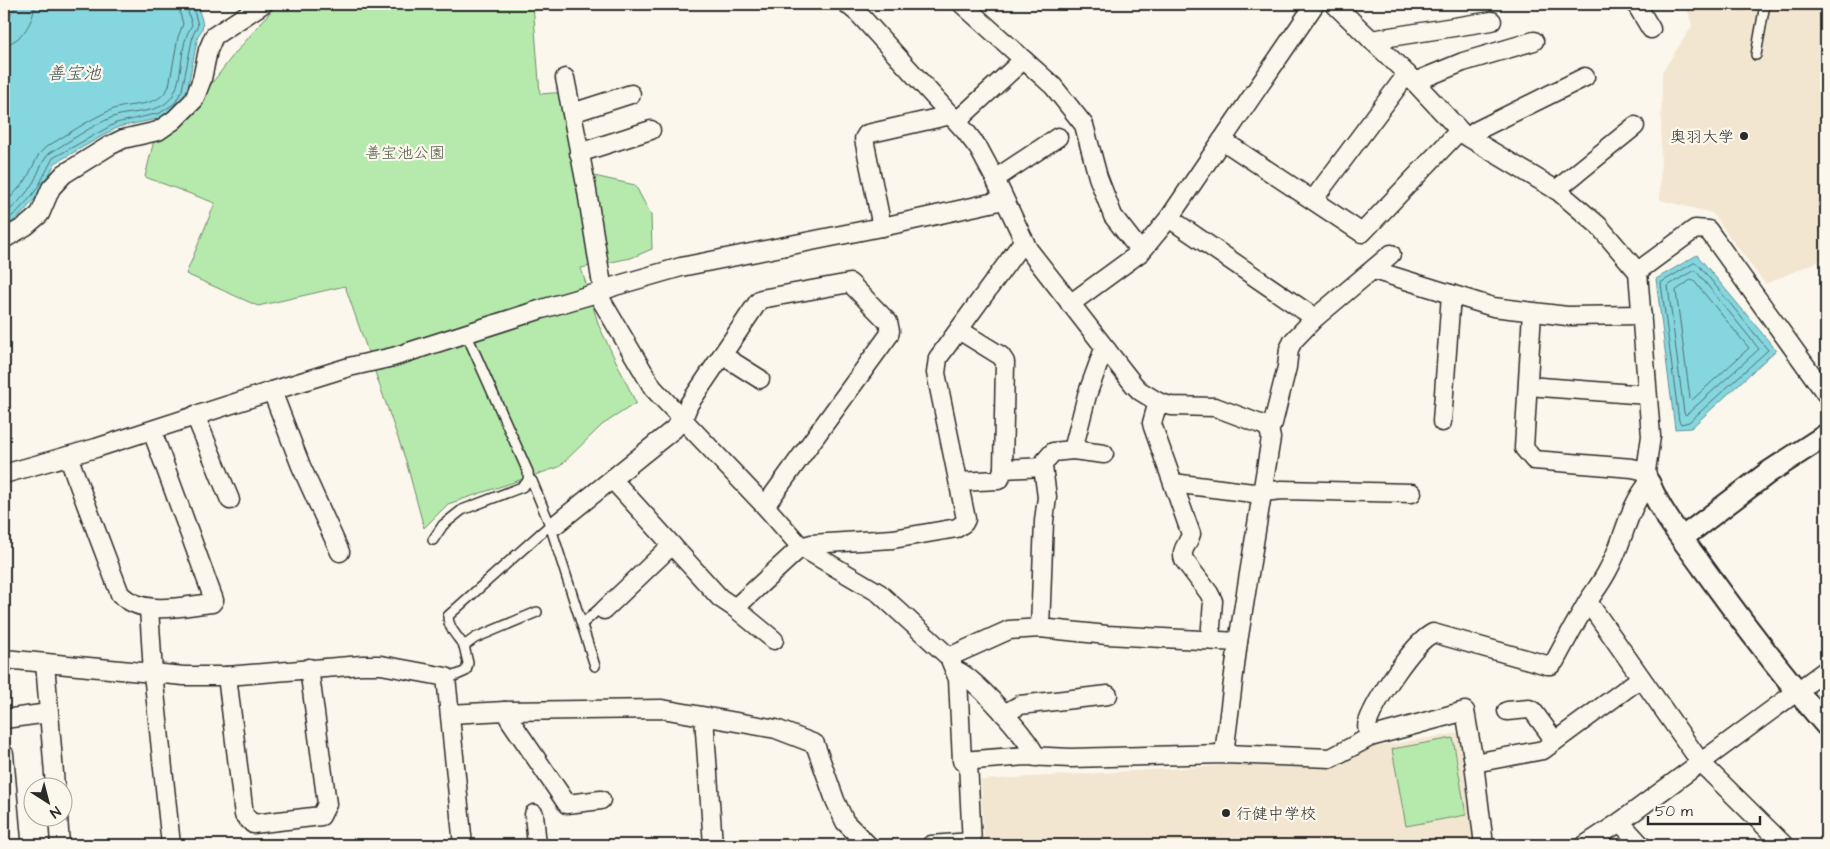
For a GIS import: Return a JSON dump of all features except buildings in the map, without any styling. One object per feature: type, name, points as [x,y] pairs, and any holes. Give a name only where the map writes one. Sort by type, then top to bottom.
[{"type":"street","points":[[4,240],[26,226],[40,214],[52,188],[64,174],[109,146],[123,139],[158,131],[179,116],[194,100],[208,50],[214,36],[263,4]]},
{"type":"street","points":[[846,4],[858,13],[902,60],[904,66],[954,118],[979,149],[1028,249],[1134,385],[1158,402],[1170,406],[1215,407],[1263,425],[1269,430],[1271,438],[1238,642],[1224,754]]},
{"type":"street","points":[[962,4],[1053,86],[1084,125],[1098,177],[1113,216],[1141,252]]},
{"type":"street","points":[[1070,304],[1141,252],[1169,218],[1315,4]]},
{"type":"street","points":[[1334,4],[1465,134],[1556,190],[1598,225],[1638,271],[1651,436],[1647,477],[1631,511],[1621,541],[1608,570],[1555,661],[1550,665],[1476,646],[1438,633],[1428,635],[1418,644],[1402,666],[1375,708],[1367,727],[1370,737]]},
{"type":"street","points":[[1636,4],[1651,29]]},
{"type":"street","points":[[1371,40],[1492,21]]},
{"type":"street","points":[[1313,200],[1410,78],[1534,41]]},
{"type":"street","points":[[882,227],[864,139],[867,134],[954,118],[1023,60]]},
{"type":"street","points":[[1222,140],[1362,233],[1465,134],[1476,131],[1585,77]]},
{"type":"street","points":[[565,78],[579,153],[600,292],[648,381],[801,547],[880,593],[1004,714],[1029,743],[1036,757]]},
{"type":"street","points":[[572,113],[630,94]]},
{"type":"street","points":[[1556,190],[1634,126]]},
{"type":"street","points":[[579,153],[651,130]]},
{"type":"street","points":[[995,179],[1058,138]]},
{"type":"street","points":[[4,474],[152,431],[349,367],[392,357],[681,267],[882,227],[1004,200]]},
{"type":"street","points":[[1169,218],[1315,318]]},
{"type":"street","points":[[1638,271],[1695,228],[1708,230],[1826,394]]},
{"type":"street","points":[[735,608],[801,547],[811,544],[893,539],[957,528],[964,523],[966,519],[936,366],[938,358],[1024,240]]},
{"type":"street","points":[[1269,430],[1273,423],[1287,367],[1290,346],[1315,318],[1392,254]]},
{"type":"street","points":[[1373,270],[1487,306],[1567,316],[1642,315]]},
{"type":"street","points":[[552,525],[674,430],[755,304],[761,299],[846,283],[853,285],[890,325],[889,335],[765,506]]},
{"type":"street","points":[[1442,422],[1451,294]]},
{"type":"street","points":[[1532,312],[1524,448],[1534,460],[1632,468],[1647,477],[1652,492],[1682,538],[1744,624],[1797,692],[1826,725]]},
{"type":"street","points":[[959,330],[1001,356],[1005,362],[1003,469],[1000,479],[959,482]]},
{"type":"street","points":[[1073,450],[1087,395],[1102,354],[1106,350]]},
{"type":"street","points":[[722,355],[760,379]]},
{"type":"street","points":[[1528,386],[1647,395]]},
{"type":"street","points":[[272,391],[301,466],[340,552]]},
{"type":"street","points":[[1158,402],[1152,423],[1191,534],[1182,550],[1184,560],[1210,593],[1213,601],[1210,640]]},
{"type":"street","points":[[195,416],[230,500]]},
{"type":"street","points":[[68,456],[118,592],[131,603],[149,608],[212,603],[214,600],[152,431]]},
{"type":"street","points":[[1682,538],[1769,472],[1826,435]]},
{"type":"street","points":[[1040,628],[1044,521],[1047,497],[1043,467],[1045,461],[1053,452],[1073,450],[1104,454]]},
{"type":"street","points":[[1003,469],[1043,467]]},
{"type":"street","points":[[612,479],[720,598],[774,640]]},
{"type":"street","points":[[1173,483],[1252,493],[1282,490],[1412,494]]},
{"type":"street","points":[[604,610],[672,545]]},
{"type":"street","points":[[1588,602],[1701,763],[1784,845]]},
{"type":"street","points":[[149,608],[153,673],[171,845]]},
{"type":"street","points":[[952,664],[1009,630],[1040,628],[1107,635],[1238,642]]},
{"type":"street","points":[[4,659],[184,676],[227,676],[362,664],[381,665],[446,677],[463,845]]},
{"type":"street","points":[[45,663],[55,776]]},
{"type":"street","points":[[952,664],[958,679],[962,761],[968,762],[1036,757],[1071,758],[1224,754],[1331,758],[1370,737],[1465,711],[1474,763],[1484,845]]},
{"type":"street","points":[[227,676],[244,815],[253,824],[321,816],[327,804],[309,668]]},
{"type":"street","points":[[1585,845],[1620,822],[1826,670]]},
{"type":"street","points":[[1474,763],[1543,750],[1641,678]]},
{"type":"street","points":[[1004,714],[1020,706],[1108,695]]},
{"type":"street","points":[[450,714],[505,711],[662,709],[776,729],[815,744],[845,822],[868,845]]},
{"type":"street","points":[[1507,711],[1529,709],[1555,741]]},
{"type":"street","points":[[505,711],[567,804],[601,800]]},
{"type":"street","points":[[4,719],[49,713]]},
{"type":"street","points":[[704,717],[713,845]]},
{"type":"street","points":[[4,754],[12,845]]},
{"type":"street","points":[[931,845],[972,844],[968,762]]},
{"type":"street","points":[[534,814],[537,845]]},
{"type":"street","points":[[1620,822],[1641,845]]},
{"type":"street","points":[[59,826],[60,845]]},
{"type":"lane","points":[[1756,56],[1765,4]]},
{"type":"lane","points":[[466,333],[528,472],[529,479],[532,481],[552,525],[595,666]]},
{"type":"lane","points":[[433,540],[443,525],[462,510],[522,487],[529,479]]},
{"type":"lane","points":[[446,677],[466,671],[468,663],[464,646],[453,631],[448,616],[552,525]]},
{"type":"lane","points":[[582,624],[600,608],[604,610]]},
{"type":"lane","points":[[464,646],[475,638],[537,612]]},
{"type":"shaded area","name":"奥羽大学","points":[[1686,4],[1826,4],[1826,258],[1765,284],[1712,213],[1660,200],[1662,72],[1692,26]]},
{"type":"shaded area","name":"行健中学校","points":[[1459,733],[1474,845],[984,845],[981,780],[1232,765],[1336,767],[1373,747]]},
{"type":"green space","name":"善宝池公園","points":[[283,4],[533,4],[540,94],[567,92],[594,176],[635,185],[651,215],[652,249],[631,258],[581,268],[599,326],[636,403],[602,425],[559,467],[448,504],[424,528],[406,461],[345,286],[258,306],[186,274],[215,203],[145,177],[155,136],[191,111],[231,58],[273,9]]},
{"type":"green space","points":[[1453,738],[1466,815],[1406,826],[1392,749]]},
{"type":"water","name":"善宝池","points":[[16,4],[206,4],[199,11],[202,27],[198,36],[187,91],[179,106],[162,118],[118,127],[55,163],[42,189],[34,200],[20,216],[4,228],[4,28]]},
{"type":"water","points":[[1697,255],[1776,350],[1691,428],[1675,429],[1656,279]]},
{"type":"place","name":"奥羽大学","points":[[1744,136]]},
{"type":"place","name":"行健中学校","points":[[1226,813]]}]
